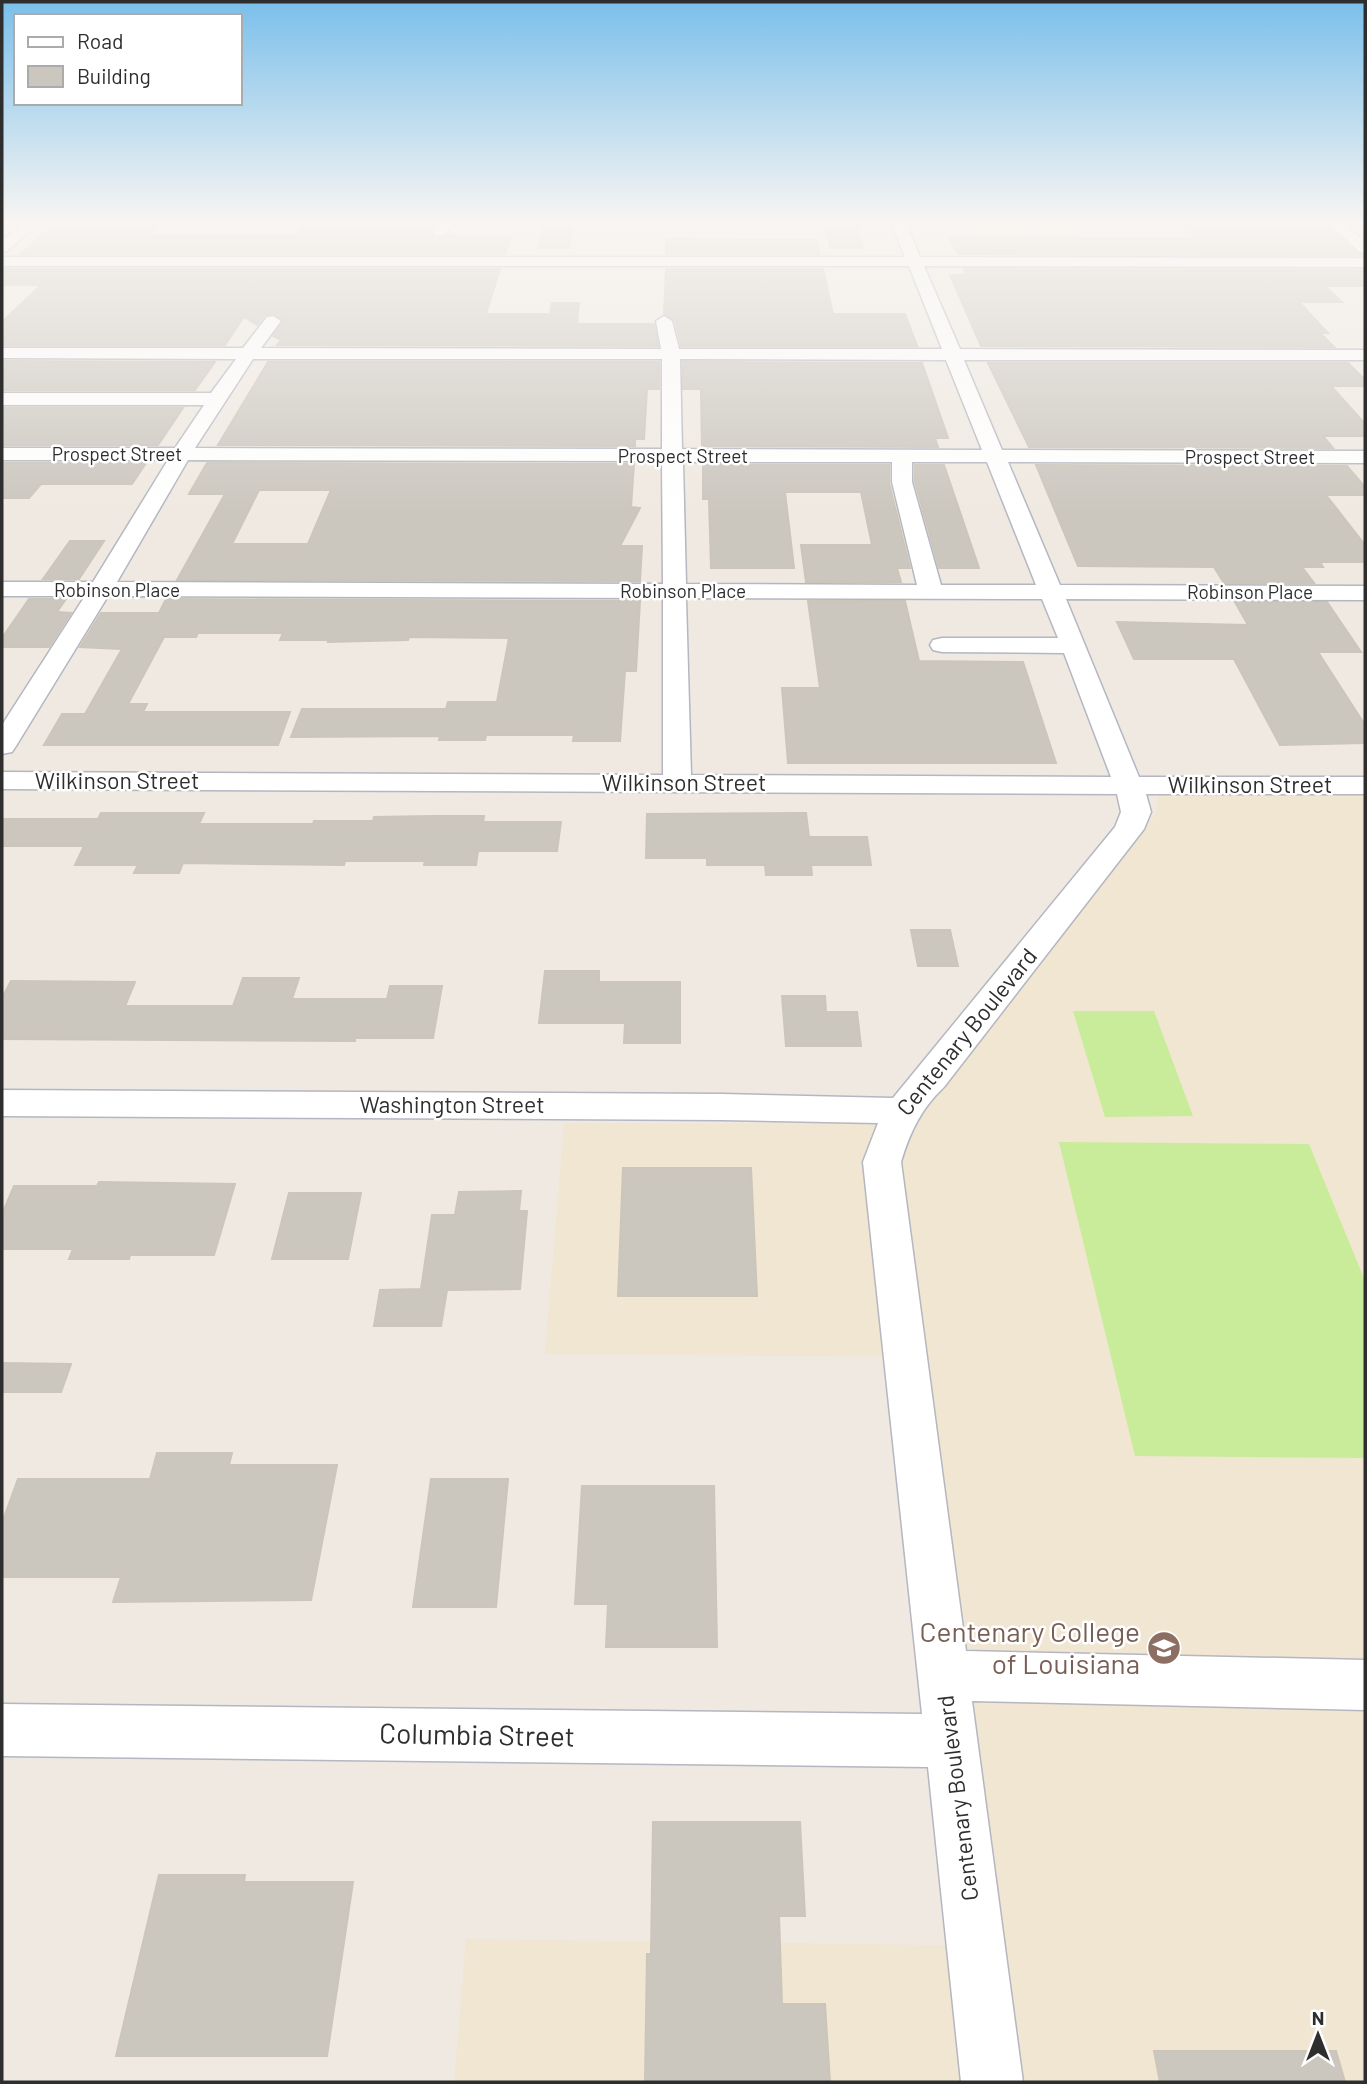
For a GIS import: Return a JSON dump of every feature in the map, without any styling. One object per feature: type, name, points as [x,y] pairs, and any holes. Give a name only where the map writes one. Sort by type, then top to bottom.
[{"type":"street","name":"Centenary Boulevard","points":[[939,318],[1062,617],[1128,785],[1136,812],[1129,829],[931,1078],[901,1111],[892,1126],[882,1161],[992,2082]]},
{"type":"street","points":[[2,746],[101,589],[181,454],[247,354],[273,321]]},
{"type":"street","points":[[664,321],[671,354],[677,783]]},
{"type":"street","points":[[2,353],[1365,355]]},
{"type":"street","points":[[2,399],[219,399]]},
{"type":"street","name":"Prospect Street","points":[[2,454],[1365,457]]},
{"type":"street","points":[[904,456],[901,465],[902,482],[935,602]]},
{"type":"street","name":"Robinson Place","points":[[2,589],[676,591],[935,602],[1062,617],[1365,593]]},
{"type":"street","points":[[943,645],[1062,617]]},
{"type":"street","name":"Wilkinson Street","points":[[2,781],[1365,786]]},
{"type":"street","name":"Washington Street","points":[[2,1103],[708,1107],[901,1111]]},
{"type":"street","points":[[943,1675],[1365,1685]]},
{"type":"street","name":"Columbia Street","points":[[2,1730],[951,1741]]},
{"type":"shaded area","name":"Centenary College of Louisiana","points":[[1157,795],[1365,795],[1365,2082],[454,2082],[466,1939],[1003,1946],[924,1357],[545,1354],[564,1123],[915,1124],[1157,812]]},
{"type":"green space","points":[[1073,1011],[1154,1011],[1193,1116],[1105,1117]]},
{"type":"green space","points":[[1059,1142],[1309,1144],[1365,1281],[1365,1458],[1135,1456]]},
{"type":"building","points":[[6,318],[243,318],[225,345],[2,345],[2,322]]},
{"type":"building","points":[[246,318],[262,318],[257,325]]},
{"type":"building","points":[[280,318],[578,318],[577,324],[654,324],[658,346],[277,345],[281,340],[273,336],[284,321]]},
{"type":"building","points":[[672,318],[907,318],[917,346],[681,346],[675,320]]},
{"type":"building","points":[[969,318],[1314,318],[1328,333],[1320,333],[1334,347],[981,346]]},
{"type":"building","points":[[2,361],[215,362],[195,390],[2,390]]},
{"type":"building","points":[[268,362],[659,362],[659,389],[647,389],[644,439],[635,439],[635,446],[218,445]]},
{"type":"building","points":[[683,362],[922,363],[948,438],[935,438],[938,447],[702,446],[701,389],[683,389]]},
{"type":"building","points":[[988,363],[1348,363],[1365,380],[1365,386],[1331,386],[1365,424],[1365,436],[1323,436],[1333,448],[1029,447]]},
{"type":"building","points":[[2,408],[183,408],[158,445],[2,445]]},
{"type":"building","points":[[2,463],[146,463],[132,484],[41,484],[29,498],[2,498]]},
{"type":"building","points":[[207,463],[634,464],[631,507],[640,508],[620,546],[642,546],[640,581],[177,580],[225,494],[189,494]],"holes":[[[259,490],[331,490],[308,544],[232,544]]]},
{"type":"building","points":[[703,465],[889,465],[889,483],[910,568],[897,568],[901,582],[806,582],[801,545],[872,545],[861,492],[785,492],[794,568],[711,568],[709,499],[703,499]]},
{"type":"building","points":[[915,465],[944,465],[979,568],[939,568],[915,482]]},
{"type":"building","points":[[1036,465],[1347,466],[1365,487],[1365,495],[1326,495],[1365,545],[1365,562],[1320,562],[1323,567],[1302,567],[1314,583],[1224,583],[1214,567],[1078,566]]},
{"type":"building","points":[[70,541],[104,541],[79,579],[43,579]]},
{"type":"building","points":[[29,599],[66,599],[57,612],[71,613],[49,647],[2,647],[2,638]]},
{"type":"building","points":[[166,599],[640,601],[636,671],[625,671],[620,741],[573,741],[574,735],[486,735],[485,740],[439,740],[440,736],[291,737],[302,709],[446,709],[448,702],[497,702],[509,638],[409,637],[408,640],[328,642],[329,640],[280,640],[283,633],[198,633],[196,637],[164,637],[128,704],[147,704],[143,712],[290,712],[278,745],[44,745],[62,714],[85,714],[122,649],[80,647],[101,613],[159,613]]},
{"type":"building","points":[[808,601],[905,601],[919,661],[1023,662],[1056,763],[788,763],[782,688],[820,688]]},
{"type":"building","points":[[1235,602],[1327,602],[1361,652],[1318,652],[1365,725],[1365,743],[1280,745],[1234,659],[1134,659],[1117,622],[1248,625]]},
{"type":"building","points":[[101,813],[204,813],[199,824],[313,824],[314,821],[373,821],[374,817],[434,816],[484,816],[483,822],[561,822],[557,851],[478,851],[476,865],[424,865],[425,861],[345,861],[344,865],[183,863],[179,873],[134,873],[138,865],[75,865],[84,846],[2,846],[2,819],[98,819]]},
{"type":"building","points":[[806,813],[809,837],[867,837],[871,865],[811,865],[812,875],[766,875],[765,865],[707,865],[707,858],[646,858],[647,814]]},
{"type":"building","points":[[911,930],[950,930],[958,966],[918,966]]},
{"type":"building","points":[[545,971],[599,971],[599,982],[680,982],[680,1043],[624,1043],[625,1023],[539,1023]]},
{"type":"building","points":[[243,978],[299,978],[292,999],[387,999],[390,986],[442,986],[433,1038],[355,1038],[355,1041],[2,1039],[2,998],[11,981],[135,982],[125,1006],[233,1006]]},
{"type":"building","points":[[782,996],[825,996],[826,1012],[857,1012],[861,1046],[786,1046]]},
{"type":"building","points":[[623,1168],[751,1168],[757,1296],[618,1296]]},
{"type":"building","points":[[99,1182],[235,1184],[214,1255],[130,1255],[129,1259],[69,1259],[73,1249],[2,1249],[2,1214],[14,1186],[97,1186]]},
{"type":"building","points":[[521,1191],[519,1211],[527,1211],[520,1289],[447,1290],[441,1326],[374,1326],[380,1290],[421,1289],[432,1215],[455,1215],[459,1192]]},
{"type":"building","points":[[289,1193],[361,1193],[348,1259],[272,1259]]},
{"type":"building","points":[[2,1363],[71,1364],[61,1392],[2,1392]]},
{"type":"building","points":[[157,1453],[232,1453],[229,1465],[337,1465],[311,1600],[113,1602],[121,1577],[2,1577],[2,1523],[18,1479],[150,1479]]},
{"type":"building","points":[[431,1479],[508,1479],[496,1607],[413,1607]]},
{"type":"building","points":[[582,1486],[714,1486],[717,1647],[606,1647],[608,1604],[575,1604]]},
{"type":"building","points":[[653,1822],[800,1822],[805,1916],[779,1916],[782,2004],[825,2004],[830,2082],[645,2082]]},
{"type":"building","points":[[159,1875],[245,1875],[244,1882],[353,1882],[327,2056],[116,2056]]},
{"type":"building","points":[[1154,2051],[1336,2051],[1345,2082],[1160,2082]]},
{"type":"place","name":"Centenary College of Louisiana","points":[[1164,1648]]}]
